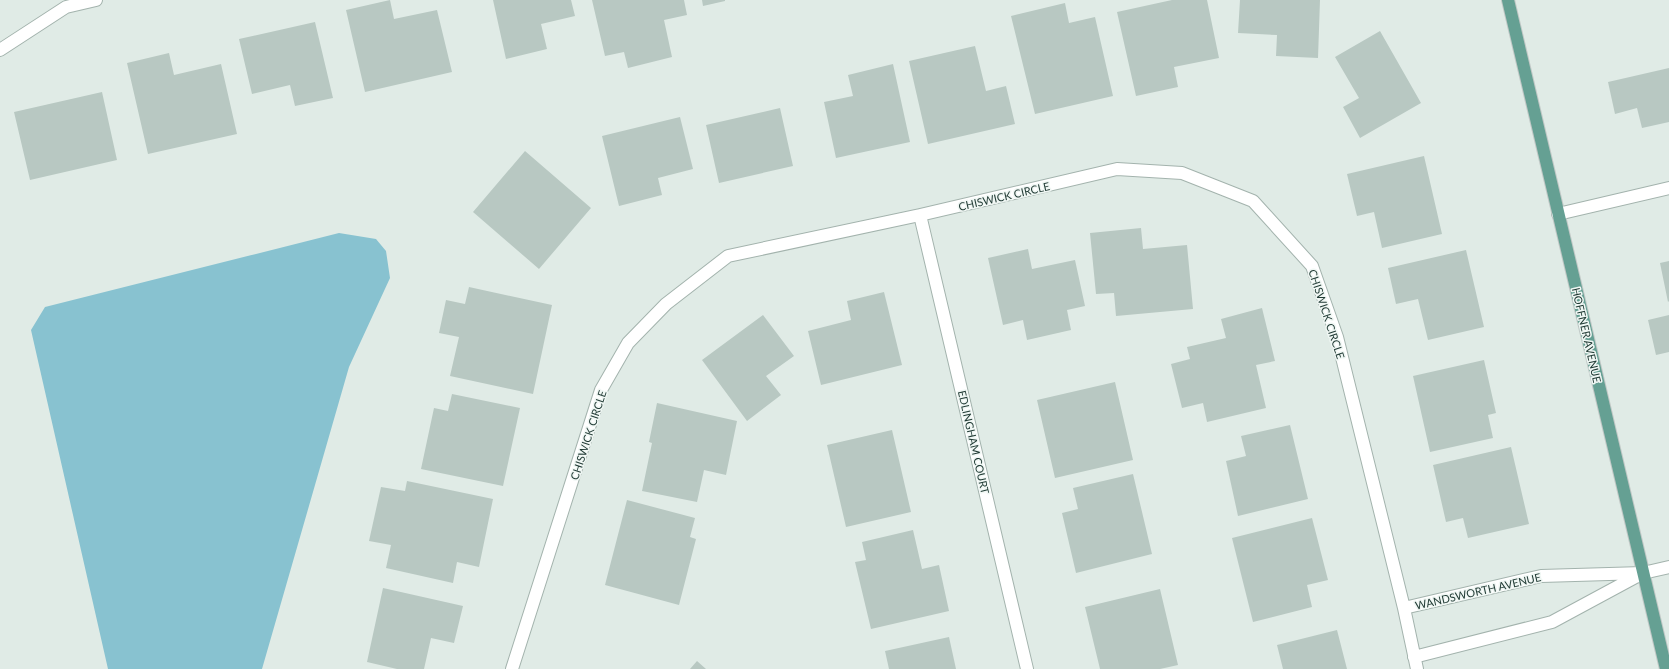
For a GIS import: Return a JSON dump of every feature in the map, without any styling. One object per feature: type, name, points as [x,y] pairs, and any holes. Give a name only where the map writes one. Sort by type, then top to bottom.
[{"type":"main road","name":"HOFFNER AVENUE","points":[[1508,0],[1666,669]]},
{"type":"street","points":[[0,50],[66,4],[96,0]]},
{"type":"street","name":"CHISWICK CIRCLE","points":[[512,669],[601,390],[628,343],[666,304],[728,256],[920,215],[1118,169],[1182,173],[1253,201],[1312,266],[1337,337],[1404,608],[1417,669]]},
{"type":"street","points":[[1558,214],[1669,188]]},
{"type":"street","name":"EDLINGHAM COURT","points":[[920,215],[1027,669]]},
{"type":"street","points":[[1414,657],[1552,622],[1643,573],[1669,567]]},
{"type":"street","name":"WANDSWORTH AVENUE","points":[[1404,608],[1541,576],[1643,573]]},
{"type":"water","points":[[339,233],[376,239],[386,251],[390,278],[349,367],[262,669],[108,669],[31,330],[45,307]]},
{"type":"building","points":[[390,0],[394,19],[437,10],[452,72],[365,92],[346,10]]},
{"type":"building","points":[[493,0],[571,0],[575,16],[541,24],[547,49],[506,59]]},
{"type":"building","points":[[592,0],[684,0],[687,15],[664,20],[672,57],[628,68],[624,52],[605,56]]},
{"type":"building","points":[[702,0],[725,0],[725,1],[703,6]]},
{"type":"building","points":[[1172,0],[1207,0],[1219,58],[1174,67],[1178,87],[1136,96],[1117,12]]},
{"type":"building","points":[[1240,0],[1320,0],[1318,58],[1276,56],[1277,35],[1238,33]]},
{"type":"building","points":[[1065,3],[1069,23],[1095,17],[1113,96],[1035,114],[1011,16]]},
{"type":"building","points":[[315,22],[333,98],[295,106],[290,85],[252,94],[239,39]]},
{"type":"building","points":[[1380,31],[1421,103],[1360,138],[1343,107],[1359,98],[1335,57]]},
{"type":"building","points":[[975,46],[986,91],[1006,86],[1015,124],[928,144],[909,61]]},
{"type":"building","points":[[169,53],[174,75],[221,64],[237,134],[148,154],[127,63]]},
{"type":"building","points":[[893,64],[910,142],[836,158],[824,102],[853,96],[848,75]]},
{"type":"building","points":[[1669,68],[1669,122],[1642,128],[1637,108],[1615,114],[1608,82]]},
{"type":"building","points":[[102,92],[117,160],[30,180],[14,112]]},
{"type":"building","points":[[780,108],[793,166],[719,183],[706,125]]},
{"type":"building","points":[[680,117],[693,169],[658,178],[662,195],[619,206],[602,136]]},
{"type":"building","points":[[525,151],[591,208],[539,269],[473,212]]},
{"type":"building","points":[[1424,156],[1442,234],[1382,248],[1374,212],[1357,216],[1347,174]]},
{"type":"building","points":[[1141,228],[1143,249],[1187,245],[1193,309],[1116,316],[1114,293],[1096,294],[1090,233]]},
{"type":"building","points":[[1028,249],[1032,269],[1075,260],[1085,306],[1067,310],[1071,330],[1027,340],[1023,320],[1003,325],[988,258]]},
{"type":"building","points":[[1466,250],[1484,327],[1428,340],[1418,299],[1396,304],[1388,268]]},
{"type":"building","points":[[1669,261],[1669,301],[1668,302],[1660,263]]},
{"type":"building","points":[[469,287],[552,305],[533,394],[450,376],[459,337],[439,333],[446,300],[465,304]]},
{"type":"building","points":[[884,292],[902,365],[821,385],[808,331],[851,320],[847,301]]},
{"type":"building","points":[[1262,308],[1275,361],[1256,365],[1266,408],[1207,422],[1203,403],[1182,408],[1171,364],[1190,359],[1187,347],[1226,338],[1221,319]]},
{"type":"building","points":[[763,315],[794,356],[766,376],[781,395],[747,421],[702,360]]},
{"type":"building","points":[[1669,315],[1669,352],[1656,355],[1648,320]]},
{"type":"building","points":[[1484,360],[1496,413],[1488,415],[1493,438],[1430,452],[1413,376]]},
{"type":"building","points":[[1115,382],[1133,460],[1055,478],[1037,400]]},
{"type":"building","points":[[452,394],[520,408],[503,486],[421,469],[434,408],[448,411]]},
{"type":"building","points":[[657,403],[737,421],[726,475],[704,470],[697,502],[642,491],[652,443],[649,442]]},
{"type":"building","points":[[1290,425],[1308,499],[1238,516],[1226,461],[1246,456],[1241,436]]},
{"type":"building","points":[[892,430],[911,512],[846,527],[827,445]]},
{"type":"building","points":[[1511,447],[1529,524],[1468,538],[1463,518],[1446,522],[1433,465]]},
{"type":"building","points":[[1133,474],[1152,554],[1076,573],[1062,513],[1078,509],[1073,488]]},
{"type":"building","points":[[407,481],[493,499],[479,567],[457,562],[453,583],[386,568],[391,545],[369,541],[381,487],[405,491]]},
{"type":"building","points":[[627,500],[695,518],[690,537],[696,539],[679,605],[605,585]]},
{"type":"building","points":[[1312,518],[1328,580],[1307,585],[1312,607],[1253,622],[1232,538]]},
{"type":"building","points":[[913,530],[922,569],[939,565],[949,611],[871,629],[855,562],[866,560],[862,542]]},
{"type":"building","points":[[383,588],[463,606],[454,643],[431,638],[424,669],[397,669],[367,662]]},
{"type":"building","points":[[1160,589],[1178,665],[1160,669],[1100,669],[1085,607]]},
{"type":"building","points":[[1337,630],[1347,669],[1283,669],[1277,645]]},
{"type":"building","points":[[949,637],[956,669],[889,669],[885,651]]},
{"type":"building","points":[[697,661],[706,669],[690,669]]}]
